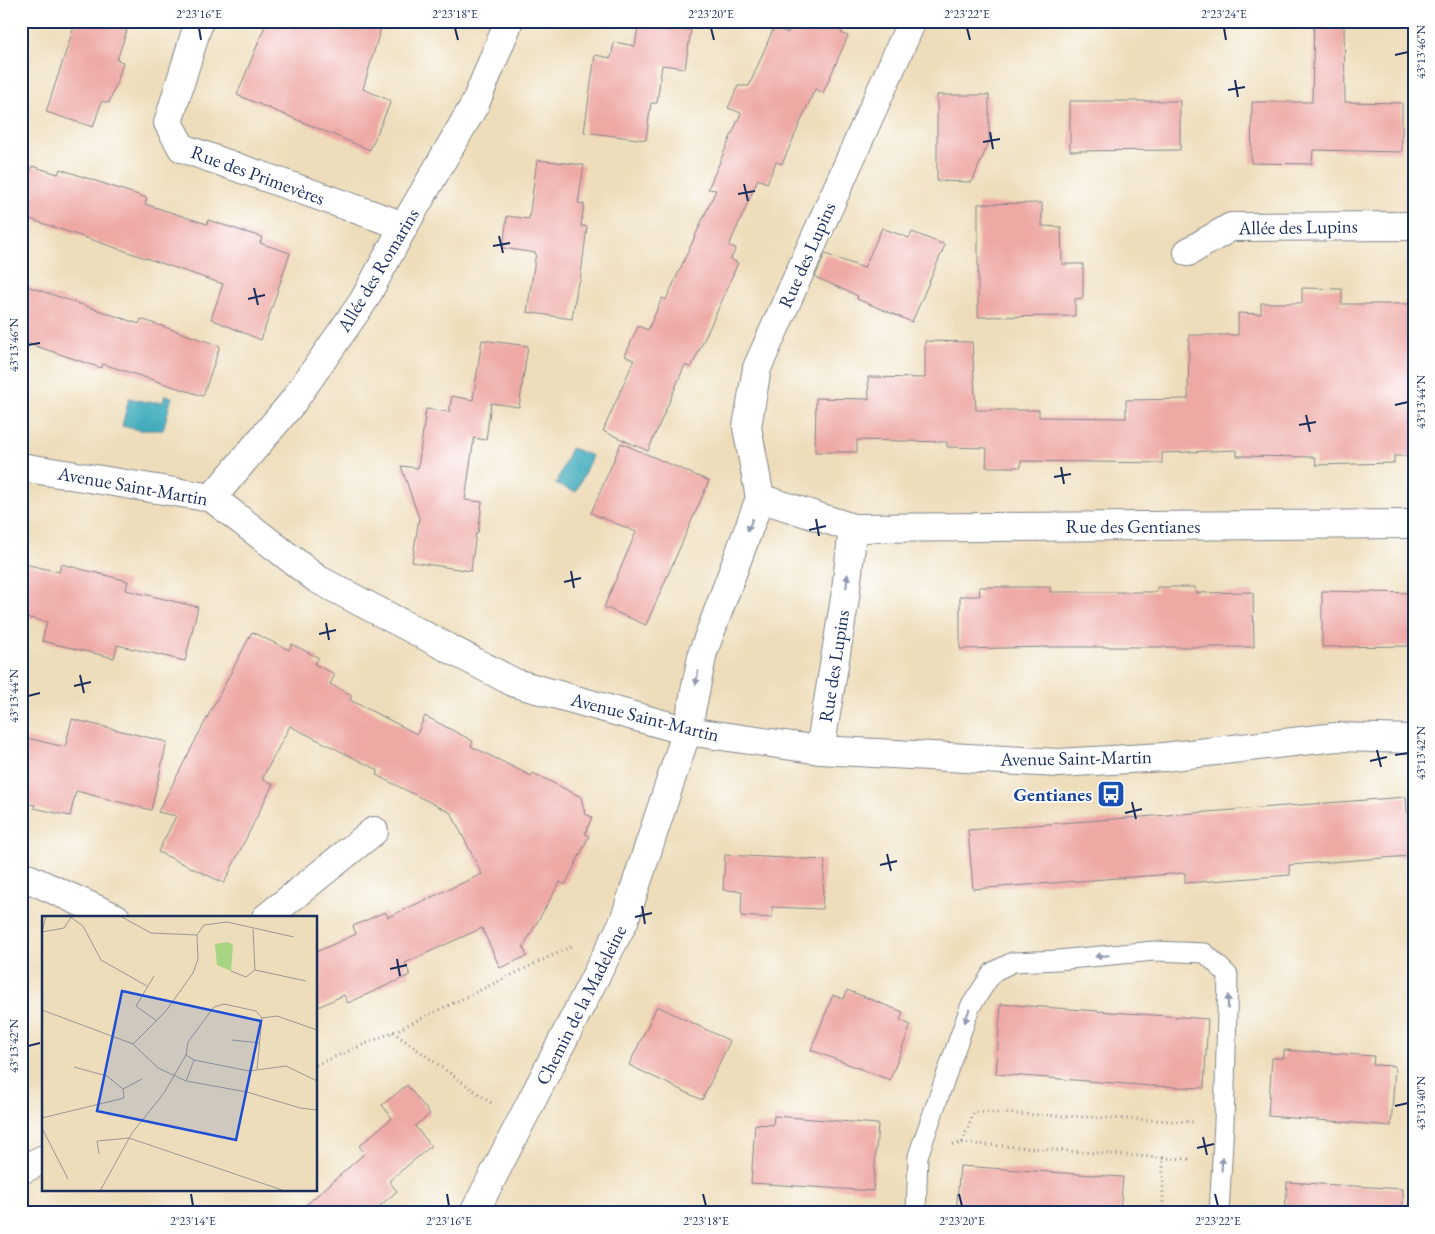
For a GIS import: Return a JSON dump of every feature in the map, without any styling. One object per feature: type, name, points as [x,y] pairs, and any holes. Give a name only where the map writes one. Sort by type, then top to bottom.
[{"type":"street","name":"Rue des Primevères","points":[[199,21],[168,123],[182,148],[404,226]]},
{"type":"street","name":"Allée des Romarins","points":[[212,498],[292,403],[359,308],[475,104],[509,21]]},
{"type":"street","name":"Rue des Lupins","points":[[760,498],[747,427],[757,368],[912,21]]},
{"type":"street","name":"Allée des Lupins","points":[[1188,252],[1231,227],[1414,226]]},
{"type":"street","name":"Avenue Saint-Martin","points":[[21,466],[212,498],[317,579],[515,683],[687,731],[820,750],[1058,763],[1164,757],[1336,737],[1414,739]]},
{"type":"street","points":[[687,731],[702,652],[760,498],[853,528]]},
{"type":"street","name":"Rue des Gentianes","points":[[853,528],[1414,524]]},
{"type":"street","name":"Rue des Lupins","points":[[820,750],[845,598],[853,528]]},
{"type":"street","name":"Chemin de la Madeleine","points":[[474,1213],[624,921],[687,731]]},
{"type":"street","points":[[268,916],[374,831]]},
{"type":"street","points":[[21,875],[112,916]]},
{"type":"street","points":[[21,1170],[42,1160]]},
{"type":"lane","points":[[916,1213],[918,1156],[970,1007],[993,972],[1013,962],[1058,960],[1154,951],[1205,953],[1228,975],[1224,1123],[1219,1213]]},
{"type":"path","points":[[318,1064],[393,1032],[624,921]]},
{"type":"path","points":[[393,1032],[521,1124]]},
{"type":"path","points":[[962,1143],[974,1112],[1224,1123]]},
{"type":"path","points":[[918,1156],[938,1160],[943,1145],[962,1143],[1198,1159]]},
{"type":"path","points":[[1162,1213],[1163,1158]]},
{"type":"water","points":[[165,395],[172,397],[163,430],[139,430],[122,426],[129,398],[146,402],[163,402]]},
{"type":"water","points":[[571,448],[592,456],[576,492],[556,484]]},
{"type":"building","points":[[76,21],[130,21],[117,60],[123,62],[118,79],[109,103],[102,101],[93,127],[46,112]]},
{"type":"building","points":[[267,21],[383,21],[363,89],[391,101],[370,150],[237,95]]},
{"type":"building","points":[[639,21],[686,21],[684,29],[691,30],[685,68],[662,65],[657,103],[651,103],[646,140],[584,132],[595,55],[611,58],[614,42],[635,46]]},
{"type":"building","points":[[792,21],[846,21],[841,33],[848,36],[823,93],[815,89],[782,164],[776,162],[767,183],[758,179],[729,246],[736,248],[731,259],[738,263],[691,368],[685,365],[648,451],[603,431],[634,360],[625,356],[638,326],[648,330],[662,298],[666,300],[716,190],[708,189],[741,113],[728,108],[738,86],[749,86],[774,27],[788,33]]},
{"type":"building","points":[[1314,21],[1344,21],[1345,102],[1402,103],[1402,152],[1313,150],[1312,164],[1251,163],[1252,102],[1312,102]]},
{"type":"building","points":[[937,95],[989,95],[989,142],[972,182],[937,181]]},
{"type":"building","points":[[1070,101],[1180,101],[1180,150],[1070,151]]},
{"type":"building","points":[[537,160],[584,165],[578,203],[584,204],[581,226],[587,227],[580,282],[578,282],[572,319],[527,312],[536,253],[503,248],[507,216],[529,219]]},
{"type":"building","points":[[32,166],[58,174],[60,169],[147,198],[145,204],[207,224],[208,220],[262,237],[260,243],[290,253],[261,340],[211,319],[223,284],[21,216],[21,201]]},
{"type":"building","points":[[1042,203],[1042,226],[1061,227],[1062,264],[1083,264],[1083,298],[1075,299],[1075,316],[978,317],[978,204]]},
{"type":"building","points":[[882,228],[909,238],[912,232],[945,245],[912,322],[857,299],[858,296],[815,277],[825,254],[864,268]]},
{"type":"building","points":[[21,284],[139,324],[141,319],[220,346],[203,396],[103,364],[101,368],[21,341]]},
{"type":"building","points":[[1302,288],[1342,289],[1342,304],[1414,304],[1413,456],[1394,456],[1394,463],[1316,465],[1315,457],[1237,456],[1237,450],[1162,453],[1162,463],[1021,461],[1021,467],[986,467],[987,448],[947,447],[947,442],[857,440],[857,452],[815,452],[816,398],[869,399],[868,377],[925,378],[925,341],[972,342],[976,410],[1039,410],[1039,417],[1126,418],[1126,400],[1188,399],[1189,335],[1238,335],[1238,313],[1261,314],[1261,303],[1302,303]]},
{"type":"building","points":[[482,340],[528,346],[519,407],[491,403],[486,440],[474,438],[465,500],[482,502],[471,571],[412,562],[419,518],[401,466],[418,468],[426,409],[449,412],[452,396],[473,400]]},
{"type":"building","points":[[621,443],[709,481],[646,625],[604,607],[636,532],[591,513]]},
{"type":"building","points":[[25,564],[59,572],[61,564],[128,581],[126,590],[198,607],[185,661],[117,645],[114,658],[42,641],[47,622],[21,616],[21,582]]},
{"type":"building","points":[[979,587],[1050,587],[1050,592],[1157,592],[1157,587],[1195,587],[1195,593],[1253,592],[1254,647],[960,649],[960,596],[980,596]]},
{"type":"building","points":[[1322,591],[1414,593],[1414,646],[1322,647]]},
{"type":"building","points":[[252,632],[289,650],[292,644],[319,658],[314,664],[335,674],[330,684],[352,695],[350,700],[417,734],[425,716],[473,741],[471,746],[531,776],[533,773],[581,797],[585,814],[592,817],[585,834],[589,836],[565,885],[560,882],[523,947],[527,956],[500,968],[482,928],[405,963],[410,975],[348,1003],[344,995],[318,1007],[318,951],[356,934],[353,926],[385,912],[388,917],[482,874],[451,813],[376,775],[378,770],[290,726],[262,779],[273,784],[224,883],[158,852],[176,816],[158,812]]},
{"type":"building","points":[[72,719],[167,742],[151,810],[76,791],[70,816],[34,808],[35,805],[21,802],[21,744],[26,745],[27,738],[65,747]]},
{"type":"building","points":[[1406,797],[1410,856],[1289,865],[1290,875],[1199,882],[1185,883],[1185,873],[973,889],[968,830]]},
{"type":"building","points":[[725,855],[825,860],[822,909],[772,907],[772,918],[741,916],[742,891],[723,890]]},
{"type":"building","points":[[847,990],[903,1012],[900,1020],[911,1025],[890,1080],[811,1050],[833,995],[844,999]]},
{"type":"building","points":[[1001,1004],[1208,1019],[1204,1088],[996,1074]]},
{"type":"building","points":[[657,1006],[730,1041],[702,1100],[629,1065]]},
{"type":"building","points":[[1284,1050],[1374,1056],[1373,1065],[1395,1066],[1391,1126],[1268,1116],[1272,1058],[1284,1058]]},
{"type":"building","points":[[407,1085],[430,1114],[415,1126],[431,1146],[389,1181],[397,1191],[372,1213],[297,1213],[365,1153],[359,1146],[392,1118],[382,1105]]},
{"type":"building","points":[[774,1116],[878,1124],[873,1191],[751,1183],[755,1124],[773,1125]]},
{"type":"building","points":[[960,1166],[1123,1177],[1120,1213],[956,1213]]},
{"type":"building","points":[[1287,1182],[1403,1189],[1403,1213],[1285,1213]]},
{"type":"place","name":"Gentianes","points":[[1111,794]]}]
